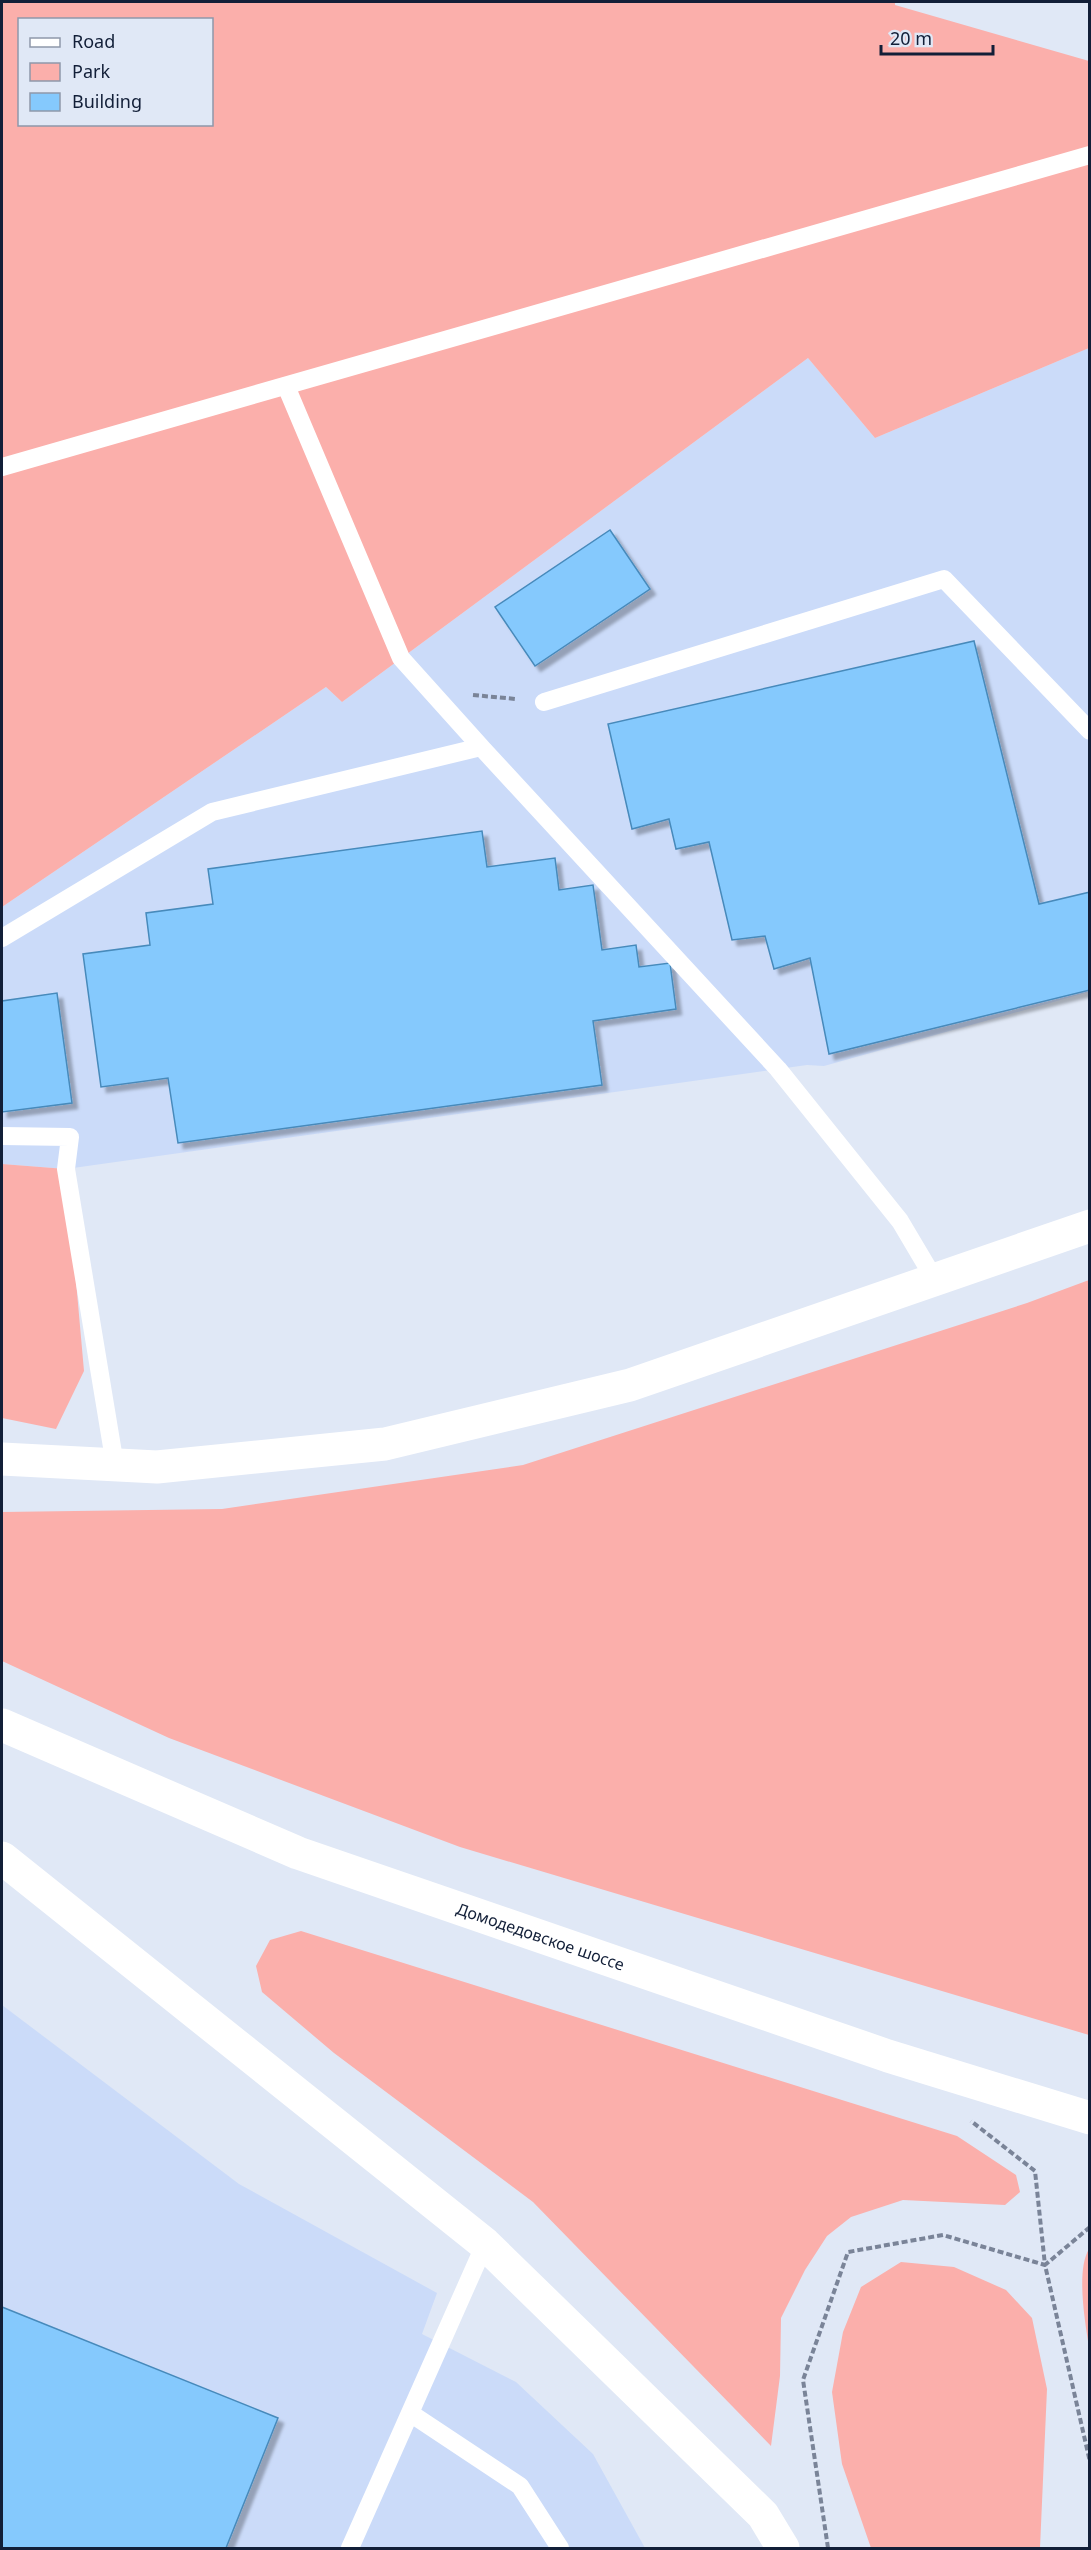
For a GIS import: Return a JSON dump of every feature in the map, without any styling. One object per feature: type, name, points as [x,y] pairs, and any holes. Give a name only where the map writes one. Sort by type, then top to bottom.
[{"type":"main road","points":[[2,1459],[157,1467],[385,1444],[630,1385],[1089,1226]]},
{"type":"main road","name":"Домодедовское шоссе","points":[[2,1725],[298,1853],[888,2056],[1089,2118]]},
{"type":"main road","points":[[2,1858],[484,2244],[763,2515],[783,2548]]},
{"type":"lane","points":[[2,467],[1089,155]]},
{"type":"lane","points":[[286,386],[401,658],[778,1069],[900,1221],[935,1280]]},
{"type":"lane","points":[[544,702],[944,579],[1089,731]]},
{"type":"lane","points":[[2,938],[212,812],[481,747]]},
{"type":"lane","points":[[2,1136],[70,1137],[66,1169],[115,1465]]},
{"type":"lane","points":[[350,2548],[484,2244]]},
{"type":"lane","points":[[410,2413],[520,2486],[560,2548]]},
{"type":"path","points":[[467,694],[544,702]]},
{"type":"path","points":[[962,2114],[1035,2171],[1045,2265],[1089,2462]]},
{"type":"path","points":[[1045,2265],[1089,2227]]},
{"type":"path","points":[[828,2548],[803,2380],[848,2252],[943,2235],[1045,2265]]},
{"type":"shaded area","points":[[1089,348],[1089,992],[824,1066],[807,1065],[66,1169],[2,1164],[2,907],[326,687],[342,702],[808,358],[875,438]]},
{"type":"shaded area","points":[[2,2005],[239,2184],[437,2293],[422,2334],[516,2382],[593,2454],[645,2548],[2,2548]]},
{"type":"green space","points":[[2,2],[895,2],[895,5],[1089,61],[1089,348],[875,438],[808,358],[342,702],[326,687],[2,907]]},
{"type":"green space","points":[[2,1164],[66,1169],[84,1371],[56,1429],[2,1418]]},
{"type":"green space","points":[[1089,1280],[1089,2035],[460,1847],[169,1738],[2,1661],[2,1512],[222,1509],[523,1465],[1027,1303]]},
{"type":"green space","points":[[301,1931],[957,2136],[1016,2175],[1020,2192],[1005,2205],[903,2200],[851,2217],[827,2236],[805,2270],[781,2318],[780,2376],[771,2446],[533,2202],[334,2053],[262,1992],[256,1966],[270,1940]]},
{"type":"green space","points":[[1089,2249],[1089,2347],[1082,2283],[1085,2258]]},
{"type":"green space","points":[[901,2262],[954,2267],[1006,2290],[1032,2318],[1047,2389],[1040,2548],[871,2548],[842,2464],[832,2392],[843,2332],[861,2287]]},
{"type":"building","points":[[610,530],[650,589],[535,666],[495,607]]},
{"type":"building","points":[[974,641],[1039,904],[1090,892],[1090,990],[829,1054],[810,958],[774,969],[765,936],[732,940],[709,842],[676,849],[669,819],[632,829],[608,724]]},
{"type":"building","points":[[482,831],[487,867],[555,858],[559,890],[593,885],[602,950],[636,945],[639,967],[670,963],[676,1009],[593,1021],[602,1085],[178,1143],[168,1078],[101,1087],[83,954],[150,945],[146,913],[213,904],[208,869]]},
{"type":"building","points":[[57,993],[72,1103],[2,1112],[2,1001]]},
{"type":"building","points":[[2,2307],[278,2418],[226,2548],[2,2548]]}]
